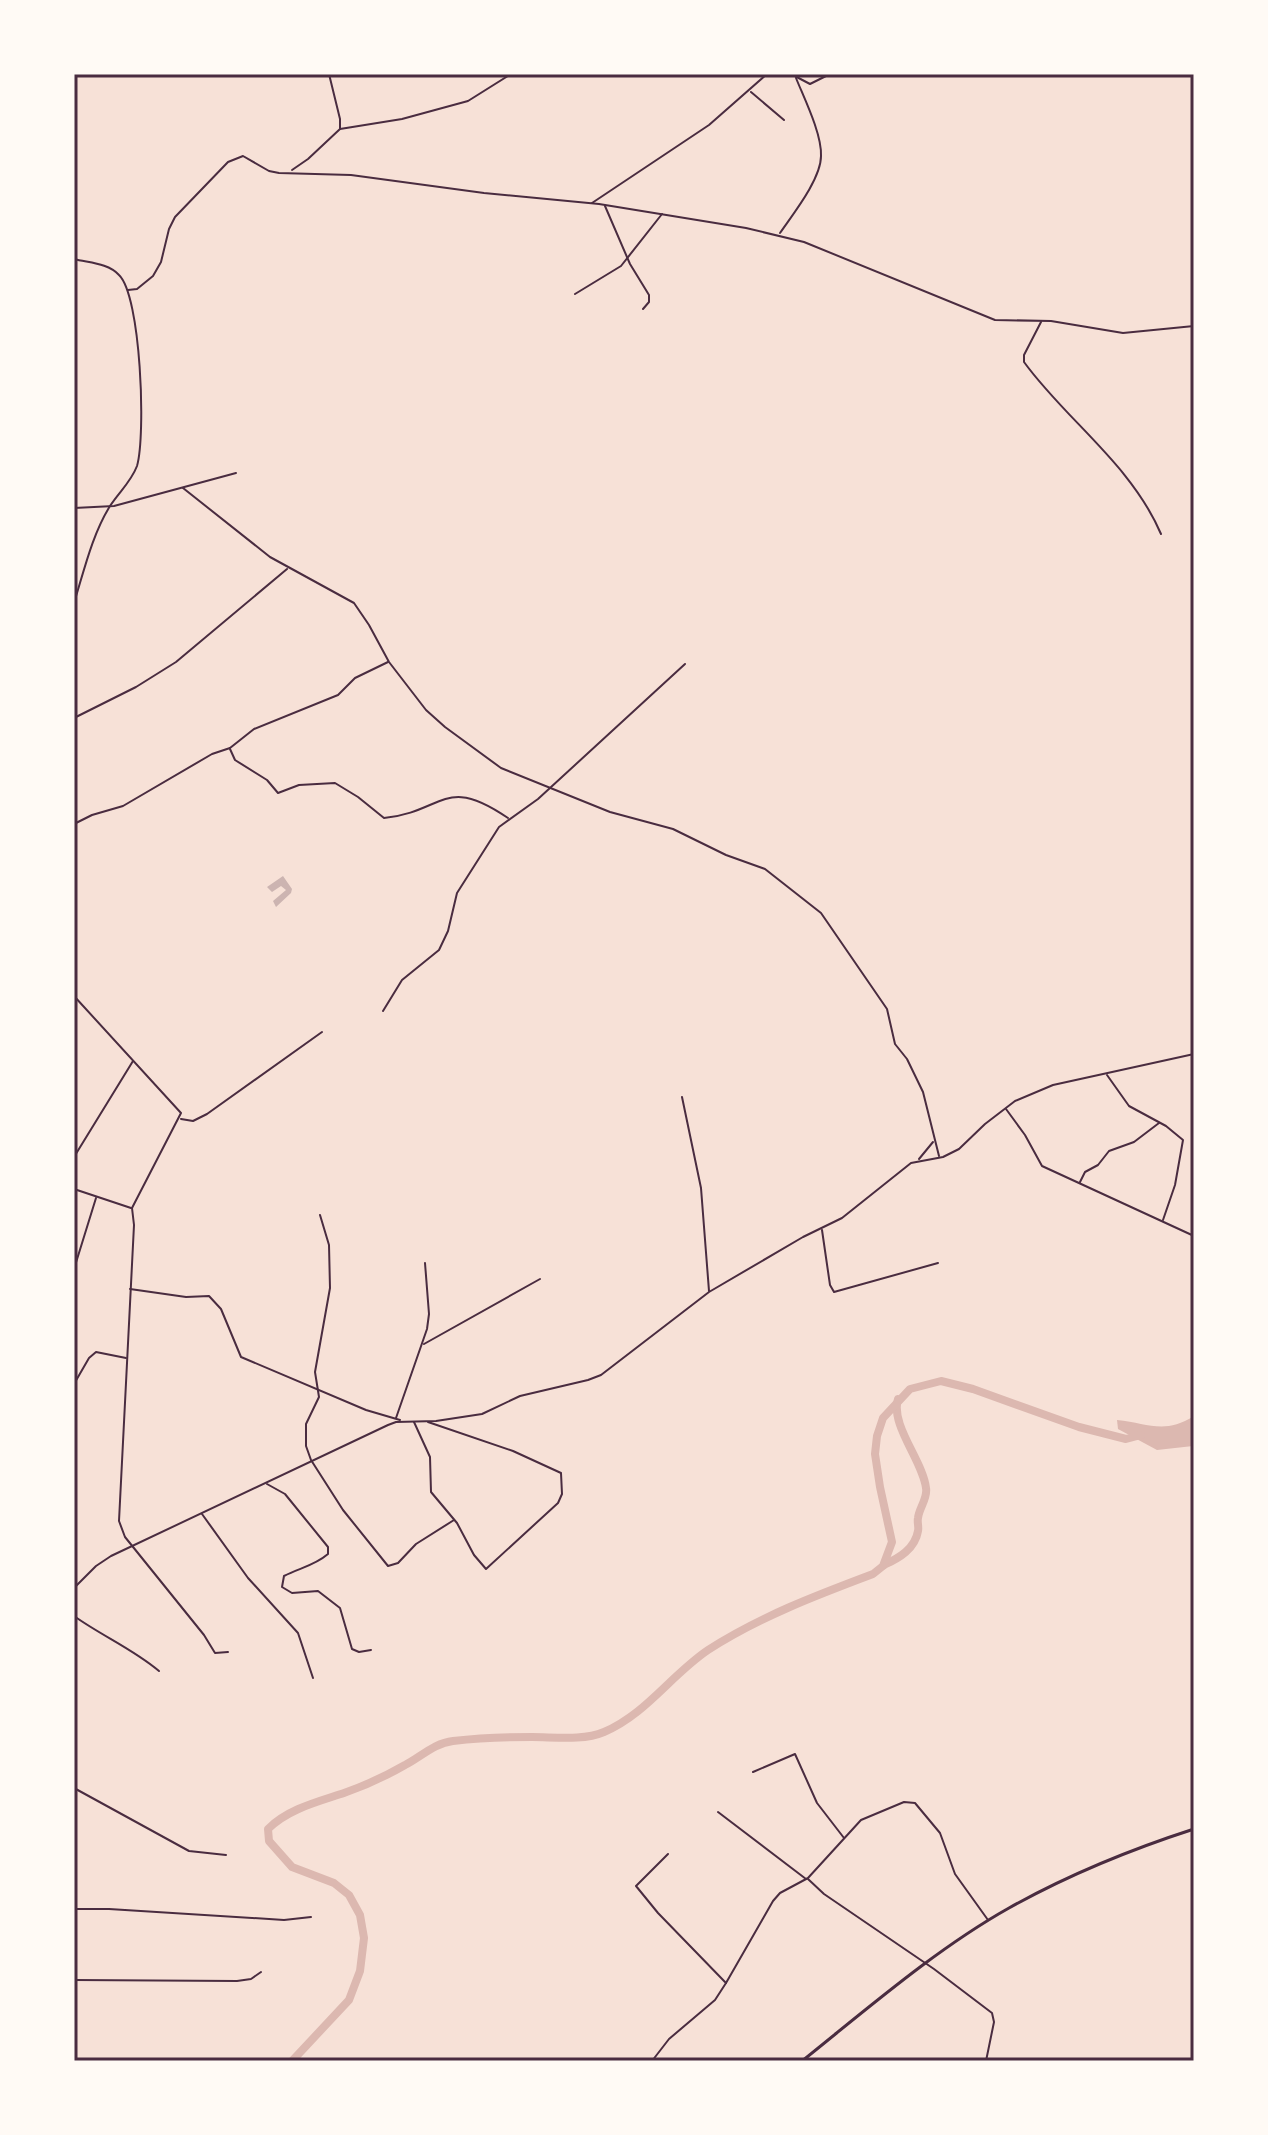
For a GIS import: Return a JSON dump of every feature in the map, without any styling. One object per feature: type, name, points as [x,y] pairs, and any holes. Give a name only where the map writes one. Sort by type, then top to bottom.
[{"type":"street","points":[[329,74],[340,129]]},
{"type":"street","points":[[287,172],[308,159],[340,129],[396,120],[468,101],[511,74]]},
{"type":"street","points":[[591,203],[692,137],[767,74]]},
{"type":"street","points":[[791,74],[810,84],[830,74]]},
{"type":"street","points":[[778,235],[807,191],[821,159],[820,145],[796,78]]},
{"type":"street","points":[[750,91],[784,120]]},
{"type":"street","points":[[128,290],[137,289],[153,276],[162,259],[175,217],[233,158],[247,157],[269,171],[337,173],[484,193],[591,203],[778,235],[826,251],[989,318],[1042,321],[1123,333],[1194,326]]},
{"type":"street","points":[[605,205],[627,258],[649,295],[649,302],[643,309]]},
{"type":"street","points":[[575,294],[615,270],[663,213]]},
{"type":"street","points":[[74,259],[111,268],[123,278],[128,290],[139,359],[142,422],[135,471],[110,507],[93,545],[74,603]]},
{"type":"street","points":[[1042,321],[1024,355],[1024,362],[1119,468],[1161,534]]},
{"type":"street","points":[[74,508],[110,507],[236,473]]},
{"type":"street","points":[[183,488],[251,544],[288,568],[354,603],[389,662],[426,710],[506,771],[617,815],[673,829],[726,855],[765,869],[821,913],[887,1009],[894,1042],[907,1059],[923,1092],[939,1158]]},
{"type":"street","points":[[74,718],[136,687],[176,662],[288,568]]},
{"type":"street","points":[[74,824],[123,806],[160,787],[212,754],[230,748],[254,729],[328,700],[341,693],[355,678],[389,662]]},
{"type":"street","points":[[383,1011],[402,980],[439,950],[448,931],[457,893],[499,827],[550,788],[685,664]]},
{"type":"street","points":[[230,748],[235,760],[267,780],[278,793],[299,785],[335,783],[384,818],[451,797],[467,796],[510,820]]},
{"type":"street","points":[[74,996],[179,1110],[179,1119],[132,1208],[134,1225],[124,1475],[119,1521],[132,1546],[215,1653],[228,1652]]},
{"type":"street","points":[[179,1119],[193,1121],[207,1114],[322,1032]]},
{"type":"street","points":[[919,1160],[939,1158],[962,1147],[1015,1101],[1053,1085],[1194,1054]]},
{"type":"street","points":[[74,1157],[133,1060]]},
{"type":"street","points":[[1107,1074],[1129,1106],[1179,1134],[1184,1142],[1163,1221]]},
{"type":"street","points":[[682,1097],[701,1188],[709,1292]]},
{"type":"street","points":[[1005,1108],[1042,1166],[1194,1236]]},
{"type":"street","points":[[1079,1183],[1085,1172],[1098,1165],[1109,1151],[1134,1142],[1159,1123]]},
{"type":"street","points":[[130,1289],[186,1297],[209,1296],[221,1309],[241,1357],[369,1412],[405,1421],[482,1414],[520,1396],[594,1378],[709,1292],[849,1213],[888,1179],[919,1160],[934,1140]]},
{"type":"street","points":[[74,1189],[132,1208]]},
{"type":"street","points":[[74,1269],[96,1198]]},
{"type":"street","points":[[320,1215],[329,1245],[331,1266],[327,1313],[315,1372],[319,1397],[304,1433],[311,1460],[349,1519],[388,1566],[398,1563],[416,1544],[454,1520]]},
{"type":"street","points":[[822,1228],[833,1291],[938,1263]]},
{"type":"street","points":[[396,1419],[423,1345],[429,1314],[425,1263]]},
{"type":"street","points":[[423,1345],[540,1279]]},
{"type":"street","points":[[74,1384],[96,1352],[127,1358]]},
{"type":"street","points":[[74,1588],[103,1560],[382,1427],[405,1421]]},
{"type":"street","points":[[413,1421],[430,1457],[430,1490],[486,1569],[558,1503],[562,1494],[562,1475],[513,1451],[427,1421]]},
{"type":"street","points":[[266,1483],[285,1494],[328,1547],[328,1554],[322,1559],[284,1576],[282,1587],[292,1593],[323,1593],[340,1608],[352,1649],[359,1652],[371,1650]]},
{"type":"street","points":[[201,1513],[248,1578],[298,1633],[313,1678]]},
{"type":"street","points":[[74,1616],[136,1652],[159,1671]]},
{"type":"street","points":[[753,1772],[795,1754],[817,1803],[845,1839]]},
{"type":"street","points":[[74,1788],[189,1851],[226,1855]]},
{"type":"street","points":[[652,2061],[669,2039],[715,2000],[758,1931],[770,1904],[780,1893],[807,1878],[861,1820],[900,1803],[914,1802],[940,1833],[955,1874],[989,1920]]},
{"type":"street","points":[[718,1812],[824,1894],[992,2013],[994,2019],[986,2061]]},
{"type":"street","points":[[802,2061],[925,1965],[989,1920],[1087,1868],[1143,1845],[1194,1829]]},
{"type":"street","points":[[668,1854],[636,1886],[726,1983]]},
{"type":"street","points":[[74,1909],[284,1920],[311,1917]]},
{"type":"street","points":[[74,1980],[237,1981],[251,1979],[261,1972]]},
{"type":"shaded area","points":[[1194,1416],[1193,1446],[1157,1450],[1118,1429],[1117,1420],[1165,1426]]},
{"type":"building","points":[[283,876],[292,889],[276,907],[273,901],[286,890],[281,886],[272,892],[267,887]]},
{"type":"waterway","points":[[292,2061],[349,2000],[360,1971],[364,1938],[360,1915],[349,1895],[334,1883],[292,1867],[269,1841],[268,1829],[276,1822],[303,1807],[375,1780],[446,1742],[502,1737],[578,1738],[604,1732],[633,1715],[695,1660],[727,1638],[789,1608],[873,1574],[883,1566],[892,1542],[875,1454],[877,1436],[883,1418],[910,1389],[941,1381],[973,1389],[1079,1427],[1126,1439],[1141,1435]]},
{"type":"waterway","points":[[884,1565],[901,1556],[914,1543],[926,1492],[924,1477],[899,1420],[898,1399]]}]
